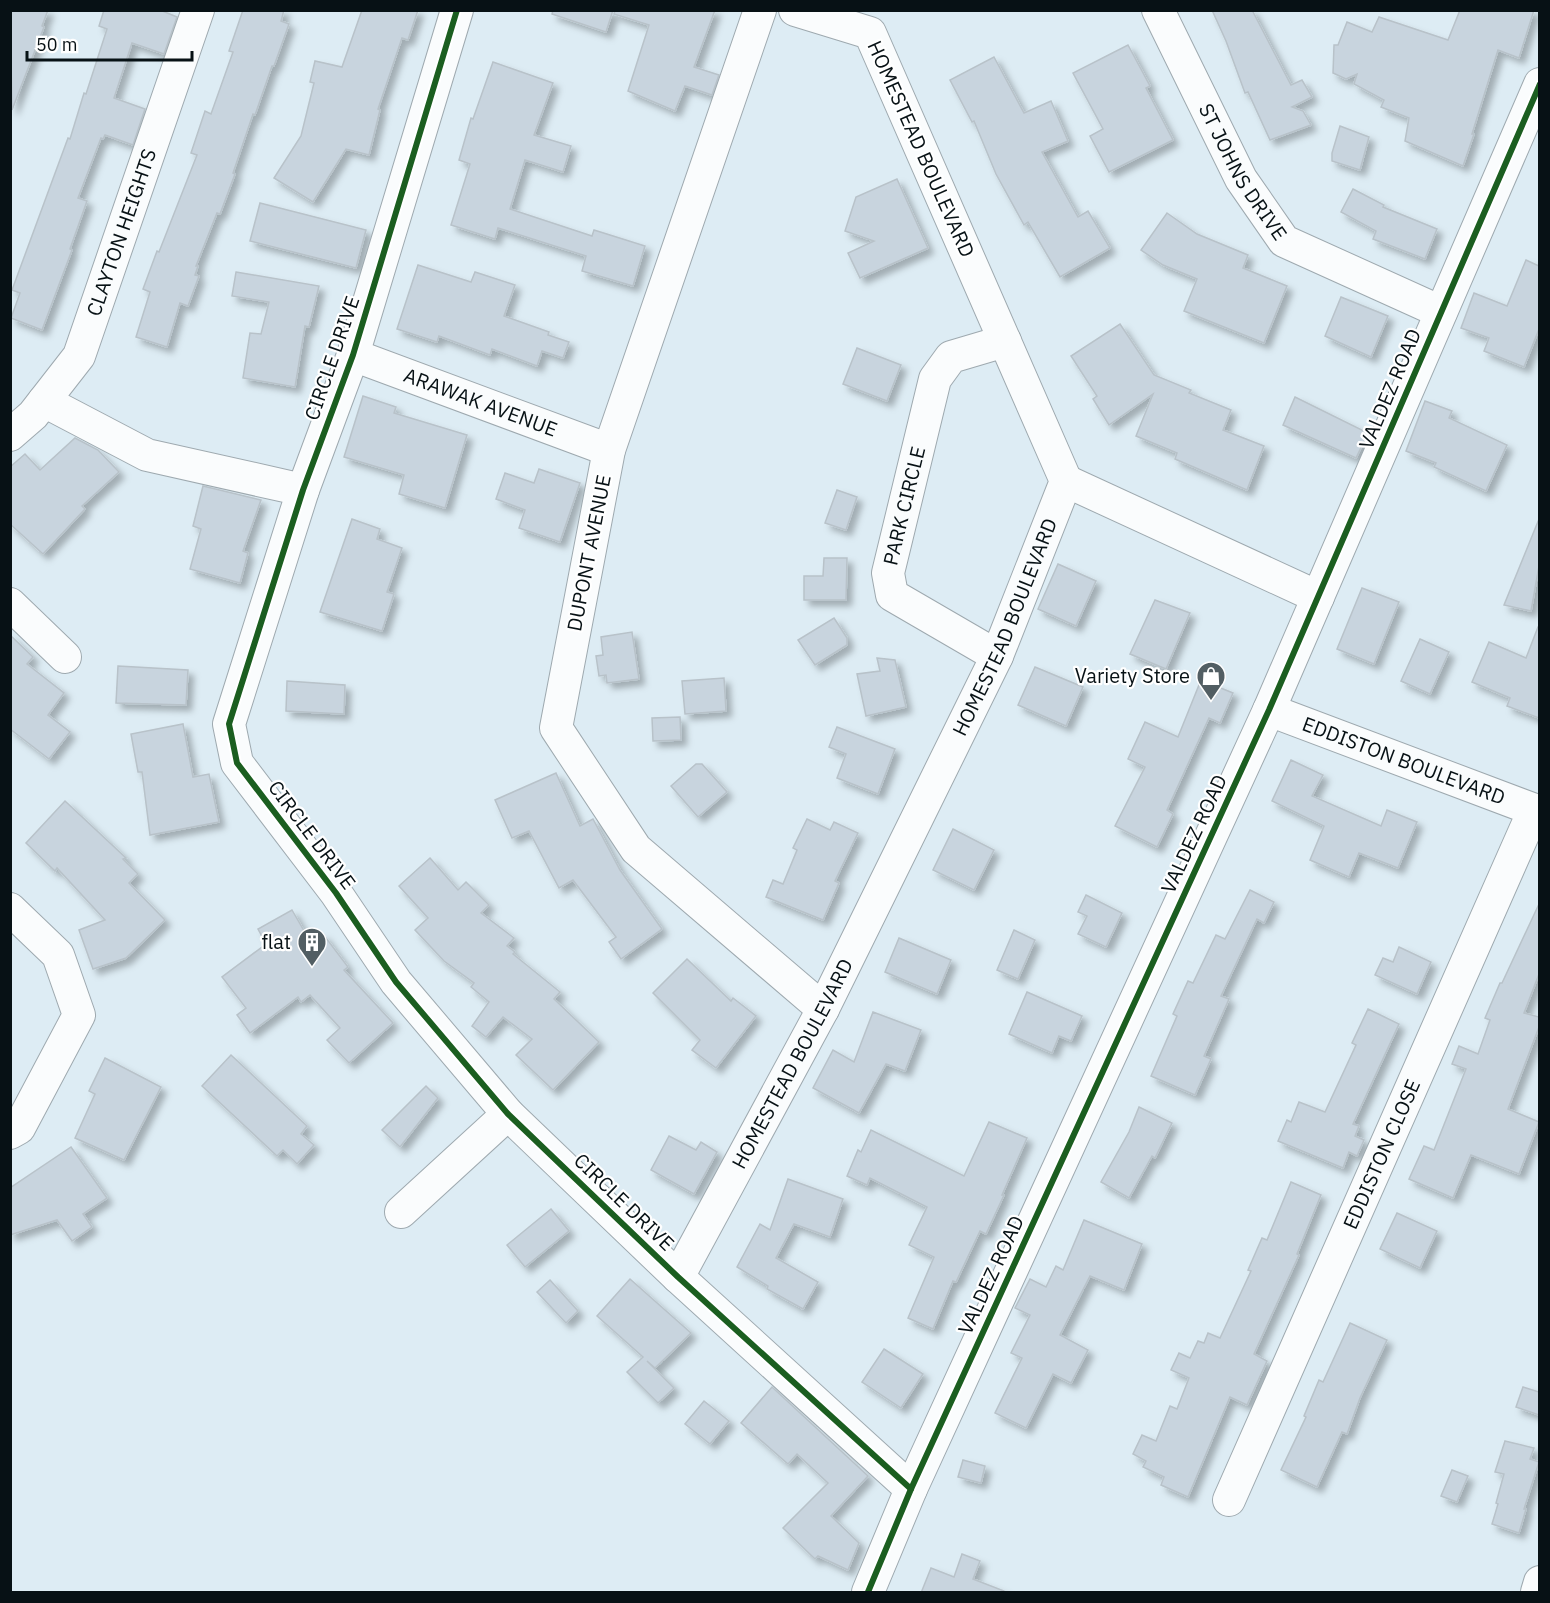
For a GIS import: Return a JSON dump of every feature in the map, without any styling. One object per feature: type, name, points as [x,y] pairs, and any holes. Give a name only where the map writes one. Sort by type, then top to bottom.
[{"type":"street","name":"CLAYTON HEIGHTS","points":[[10,435],[33,415],[79,356],[198,10]]},
{"type":"street","name":"CIRCLE DRIVE","points":[[457,10],[353,355],[303,490],[229,724],[237,763],[336,893],[396,982],[508,1114],[678,1277],[911,1489]]},
{"type":"street","name":"DUPONT AVENUE","points":[[760,10],[609,450],[556,728],[636,849],[823,1009]]},
{"type":"street","name":"HOMESTEAD BOULEVARD","points":[[678,1277],[823,1009],[997,656],[1066,482],[870,33],[795,10]]},
{"type":"street","name":"ST JOHNS DRIVE","points":[[1158,10],[1240,179],[1284,241],[1441,312]]},
{"type":"street","name":"VALDEZ ROAD","points":[[868,1593],[911,1489],[1269,710],[1539,84]]},
{"type":"street","name":"PARK CIRCLE","points":[[997,656],[892,595],[888,573],[935,379],[951,357],[1005,341]]},
{"type":"street","name":"ARAWAK AVENUE","points":[[353,355],[609,450]]},
{"type":"street","points":[[44,401],[147,455],[303,490]]},
{"type":"street","points":[[1066,482],[1318,597]]},
{"type":"street","points":[[10,604],[64,657]]},
{"type":"street","name":"EDDISTON BOULEVARD","points":[[1269,710],[1537,811]]},
{"type":"street","name":"EDDISTON CLOSE","points":[[1229,1500],[1537,811]]},
{"type":"street","points":[[10,909],[58,955],[80,1015],[20,1128],[10,1133]]},
{"type":"street","points":[[401,1212],[508,1114]]},
{"type":"street","points":[[1537,1593],[1539,1582]]},
{"type":"building","points":[[10,10],[48,10],[42,26],[44,27],[12,110]]},
{"type":"building","points":[[104,10],[160,10],[177,17],[164,54],[132,43],[114,98],[145,109],[133,145],[105,135],[103,139],[101,138],[78,198],[87,201],[70,249],[72,250],[42,330],[11,318],[20,293],[12,290],[68,138],[70,139],[84,93],[86,94],[107,29],[99,26]]},
{"type":"building","points":[[243,10],[284,10],[281,21],[289,24],[255,115],[253,114],[220,214],[217,213],[196,266],[198,266],[195,275],[199,276],[188,306],[180,303],[167,347],[136,337],[150,292],[143,289],[197,155],[191,153],[205,111],[211,114],[233,52],[229,51]]},
{"type":"building","points":[[362,10],[418,10],[408,40],[402,38],[378,109],[380,110],[369,155],[346,149],[313,202],[274,178],[301,136],[314,83],[310,82],[315,61],[342,67]]},
{"type":"building","points":[[553,10],[613,10],[606,32],[552,14]]},
{"type":"building","points":[[615,10],[715,10],[694,67],[719,75],[712,95],[685,86],[675,111],[628,91],[649,25],[614,14]]},
{"type":"building","points":[[1212,10],[1252,10],[1291,85],[1302,80],[1312,97],[1292,107],[1303,111],[1311,125],[1270,140],[1248,92],[1245,93]]},
{"type":"building","points":[[1460,10],[1534,10],[1519,58],[1498,50],[1463,166],[1405,141],[1409,118],[1381,107],[1384,100],[1354,84],[1357,74],[1346,79],[1333,73],[1334,45],[1338,45],[1347,22],[1372,32],[1379,17],[1448,40]]},
{"type":"building","points":[[1128,45],[1150,86],[1146,88],[1173,140],[1109,172],[1090,136],[1103,129],[1073,73]]},
{"type":"building","points":[[994,57],[1024,113],[1051,101],[1068,141],[1042,152],[1078,217],[1088,211],[1110,248],[1060,277],[1028,222],[1024,225],[996,174],[974,121],[972,122],[950,80]]},
{"type":"building","points":[[493,62],[553,83],[534,135],[571,146],[563,172],[525,160],[510,209],[592,236],[594,230],[645,246],[633,286],[582,271],[586,256],[498,228],[495,239],[451,225],[470,164],[459,160],[471,118],[473,119]]},
{"type":"building","points":[[1340,126],[1369,137],[1360,170],[1332,161]]},
{"type":"building","points":[[897,179],[928,248],[860,278],[848,253],[874,241],[845,231],[856,197]]},
{"type":"building","points":[[1353,189],[1384,205],[1383,207],[1437,229],[1425,259],[1373,239],[1376,231],[1341,212]]},
{"type":"building","points":[[260,203],[366,230],[356,268],[250,241]]},
{"type":"building","points":[[1167,213],[1197,234],[1248,255],[1243,268],[1287,286],[1264,343],[1184,311],[1197,279],[1163,265],[1141,250]]},
{"type":"building","points":[[1526,260],[1539,266],[1539,329],[1524,367],[1484,351],[1489,338],[1461,328],[1474,293],[1507,306]]},
{"type":"building","points":[[418,265],[471,282],[475,272],[515,285],[504,316],[549,332],[548,335],[569,342],[563,358],[542,351],[537,366],[492,349],[490,355],[439,336],[437,342],[397,329]]},
{"type":"building","points":[[236,272],[319,286],[309,327],[305,326],[295,387],[243,378],[250,333],[261,334],[269,302],[232,296]]},
{"type":"building","points":[[1341,297],[1388,316],[1371,357],[1325,336]]},
{"type":"building","points":[[1120,324],[1154,375],[1191,390],[1189,393],[1231,410],[1223,430],[1264,446],[1247,490],[1175,459],[1177,453],[1136,436],[1153,394],[1109,425],[1093,399],[1097,396],[1071,356]]},
{"type":"building","points":[[857,348],[901,365],[887,401],[843,384]]},
{"type":"building","points":[[363,396],[396,407],[394,413],[467,435],[445,508],[399,494],[404,475],[344,457]]},
{"type":"building","points":[[1295,397],[1368,433],[1356,458],[1283,425]]},
{"type":"building","points":[[1425,401],[1452,411],[1449,418],[1507,445],[1486,491],[1434,467],[1436,463],[1406,451]]},
{"type":"building","points":[[75,438],[98,450],[119,472],[82,506],[85,509],[43,554],[10,524],[10,467],[25,454],[40,470]]},
{"type":"building","points":[[539,469],[580,483],[560,542],[519,528],[525,510],[496,499],[505,473],[534,483]]},
{"type":"building","points":[[203,486],[261,500],[243,551],[248,553],[240,583],[190,569],[201,529],[193,526]]},
{"type":"building","points":[[837,490],[857,497],[846,530],[825,523]]},
{"type":"building","points":[[352,519],[380,529],[377,539],[402,548],[387,592],[394,594],[382,631],[320,612]]},
{"type":"building","points":[[1539,519],[1539,566],[1531,611],[1504,605]]},
{"type":"building","points":[[824,558],[847,558],[846,600],[804,600],[804,576],[823,576]]},
{"type":"building","points":[[1058,564],[1096,581],[1076,626],[1038,609]]},
{"type":"building","points":[[1362,588],[1399,602],[1374,664],[1337,649]]},
{"type":"building","points":[[1155,600],[1190,613],[1166,669],[1130,654]]},
{"type":"building","points":[[834,618],[847,638],[847,645],[815,665],[798,640]]},
{"type":"building","points":[[1538,627],[1539,718],[1507,706],[1510,698],[1472,682],[1489,642],[1526,658]]},
{"type":"building","points":[[632,632],[639,679],[607,683],[606,675],[599,676],[596,656],[603,655],[601,637]]},
{"type":"building","points":[[10,635],[33,657],[27,664],[64,693],[48,715],[70,732],[49,759],[10,729]]},
{"type":"building","points":[[1420,639],[1449,652],[1430,694],[1401,681]]},
{"type":"building","points":[[877,658],[895,660],[906,707],[866,716],[857,674],[880,671]]},
{"type":"building","points":[[118,666],[188,670],[186,705],[116,703]]},
{"type":"building","points":[[1035,667],[1083,687],[1066,726],[1018,705]]},
{"type":"building","points":[[724,678],[726,711],[685,714],[682,681]]},
{"type":"building","points":[[1201,680],[1233,693],[1220,723],[1209,718],[1167,810],[1173,814],[1157,847],[1115,826],[1145,767],[1128,759],[1145,722],[1178,737]]},
{"type":"building","points":[[287,681],[345,685],[344,714],[286,711]]},
{"type":"building","points":[[680,717],[681,740],[653,741],[652,718]]},
{"type":"building","points":[[183,724],[193,777],[209,774],[219,822],[150,835],[142,772],[138,772],[131,734]]},
{"type":"building","points":[[837,727],[895,749],[878,794],[837,778],[846,754],[829,747]]},
{"type":"building","points":[[1291,760],[1323,775],[1312,796],[1381,826],[1387,810],[1417,822],[1398,868],[1359,853],[1349,877],[1310,860],[1324,826],[1272,801]]},
{"type":"building","points":[[696,764],[702,764],[727,792],[698,817],[671,786]]},
{"type":"building","points":[[556,773],[580,826],[593,819],[620,870],[662,929],[621,959],[609,942],[616,937],[573,880],[559,888],[529,831],[512,838],[495,800]]},
{"type":"building","points":[[65,801],[126,858],[123,859],[138,874],[129,883],[165,920],[126,958],[93,969],[79,930],[105,920],[57,868],[55,871],[26,843]]},
{"type":"building","points":[[807,819],[830,830],[834,822],[858,833],[835,881],[839,883],[823,920],[766,897],[773,880],[783,884],[797,850],[793,848]]},
{"type":"building","points":[[953,829],[994,850],[974,890],[933,870]]},
{"type":"building","points":[[430,858],[458,890],[466,882],[489,905],[481,913],[514,938],[507,946],[515,952],[513,954],[560,992],[554,999],[599,1042],[553,1090],[516,1055],[532,1039],[503,1017],[486,1037],[472,1026],[489,1002],[471,987],[474,983],[444,961],[415,930],[428,918],[399,886]]},
{"type":"building","points":[[1250,890],[1274,902],[1264,923],[1257,919],[1221,996],[1229,999],[1204,1056],[1211,1059],[1195,1095],[1151,1076],[1177,1016],[1173,1014],[1188,981],[1193,983],[1216,935],[1225,939]]},
{"type":"building","points":[[1086,895],[1122,913],[1106,947],[1078,934],[1087,916],[1078,912]]},
{"type":"building","points":[[1539,904],[1539,974],[1524,1013],[1539,1017],[1539,1027],[1508,1109],[1539,1122],[1519,1174],[1471,1155],[1453,1198],[1409,1179],[1424,1146],[1434,1150],[1466,1069],[1452,1064],[1459,1046],[1478,1054],[1490,1020],[1485,1018]]},
{"type":"building","points":[[292,910],[311,943],[323,934],[348,967],[344,970],[393,1023],[349,1063],[327,1040],[340,1028],[310,995],[301,1002],[298,997],[250,1033],[237,1015],[246,1008],[222,977],[266,944],[258,929]]},
{"type":"building","points":[[1014,930],[1035,940],[1018,979],[997,970]]},
{"type":"building","points":[[899,938],[951,960],[937,994],[885,972]]},
{"type":"building","points":[[1399,947],[1431,962],[1417,994],[1375,975],[1383,958],[1393,962]]},
{"type":"building","points":[[687,959],[731,1001],[733,998],[756,1016],[716,1068],[692,1050],[700,1040],[653,993]]},
{"type":"building","points":[[1027,992],[1082,1016],[1071,1041],[1059,1036],[1052,1053],[1009,1034]]},
{"type":"building","points":[[1368,1009],[1399,1024],[1353,1124],[1359,1126],[1355,1136],[1364,1140],[1357,1156],[1349,1152],[1343,1168],[1278,1141],[1287,1120],[1291,1122],[1299,1102],[1325,1112],[1356,1045],[1352,1043]]},
{"type":"building","points":[[873,1012],[921,1030],[905,1071],[886,1064],[859,1113],[813,1088],[833,1050],[854,1062]]},
{"type":"building","points":[[231,1055],[307,1126],[301,1134],[314,1145],[297,1164],[283,1150],[277,1156],[202,1086]]},
{"type":"building","points":[[105,1058],[161,1087],[124,1160],[75,1138],[95,1094],[89,1091]]},
{"type":"building","points":[[426,1086],[438,1098],[400,1147],[382,1130]]},
{"type":"building","points":[[1139,1107],[1172,1123],[1155,1158],[1152,1156],[1129,1198],[1101,1182],[1129,1132]]},
{"type":"building","points":[[989,1122],[1027,1138],[986,1234],[980,1231],[956,1282],[953,1281],[933,1329],[908,1318],[934,1257],[909,1245],[927,1207],[870,1178],[867,1185],[847,1176],[858,1150],[861,1152],[871,1130],[964,1176]]},
{"type":"building","points":[[669,1136],[696,1150],[701,1142],[717,1152],[694,1194],[651,1170]]},
{"type":"building","points":[[71,1147],[107,1198],[83,1214],[92,1227],[72,1241],[57,1220],[10,1235],[10,1188]]},
{"type":"building","points":[[788,1179],[843,1199],[830,1237],[794,1224],[776,1258],[818,1282],[803,1309],[767,1289],[768,1286],[737,1267],[760,1224],[770,1230]]},
{"type":"building","points":[[1291,1182],[1321,1195],[1297,1254],[1299,1255],[1254,1354],[1267,1361],[1247,1405],[1230,1397],[1188,1497],[1161,1485],[1164,1477],[1143,1467],[1146,1461],[1133,1454],[1142,1435],[1156,1441],[1170,1406],[1177,1409],[1189,1378],[1171,1370],[1179,1353],[1190,1358],[1198,1341],[1204,1343],[1208,1333],[1220,1338],[1251,1271],[1248,1270],[1262,1238],[1267,1240]]},
{"type":"building","points":[[551,1209],[569,1231],[525,1267],[507,1245]]},
{"type":"building","points":[[1397,1213],[1437,1231],[1420,1268],[1380,1249]]},
{"type":"building","points":[[1084,1220],[1142,1244],[1124,1290],[1090,1276],[1060,1335],[1088,1350],[1071,1383],[1053,1374],[1026,1428],[995,1413],[1022,1358],[1011,1353],[1030,1315],[1015,1308],[1030,1279],[1046,1287],[1056,1266],[1063,1270]]},
{"type":"building","points":[[630,1279],[691,1333],[655,1368],[647,1361],[674,1388],[658,1403],[627,1372],[643,1357],[597,1316]]},
{"type":"building","points":[[550,1280],[578,1311],[566,1323],[537,1292]]},
{"type":"building","points":[[1350,1323],[1387,1340],[1360,1398],[1347,1434],[1342,1432],[1317,1487],[1281,1470],[1306,1417],[1304,1416],[1319,1380],[1323,1382]]},
{"type":"building","points":[[884,1349],[923,1374],[901,1408],[862,1382]]},
{"type":"building","points":[[772,1387],[868,1476],[831,1516],[859,1543],[848,1570],[818,1556],[815,1559],[783,1528],[828,1483],[797,1454],[788,1464],[741,1423]]},
{"type":"building","points":[[1523,1387],[1539,1392],[1539,1415],[1516,1407]]},
{"type":"building","points":[[704,1401],[729,1421],[710,1444],[685,1424]]},
{"type":"building","points":[[1505,1441],[1534,1448],[1530,1459],[1539,1462],[1519,1533],[1492,1524],[1504,1474],[1495,1472]]},
{"type":"building","points":[[963,1460],[985,1466],[981,1483],[958,1477]]},
{"type":"building","points":[[1452,1470],[1468,1476],[1457,1502],[1441,1496]]},
{"type":"building","points":[[962,1554],[980,1561],[973,1579],[1004,1591],[1004,1593],[921,1593],[931,1568],[954,1577]]},
{"type":"cycle path","points":[[457,10],[353,355],[303,490],[229,724],[237,763],[336,893],[396,982],[508,1114],[678,1277],[911,1489]]},
{"type":"cycle path","points":[[868,1592],[911,1489],[1269,710],[1540,84]]},
{"type":"place","name":"Variety Store","points":[[1211,702]]},
{"type":"place","name":"flat","points":[[312,968]]}]
